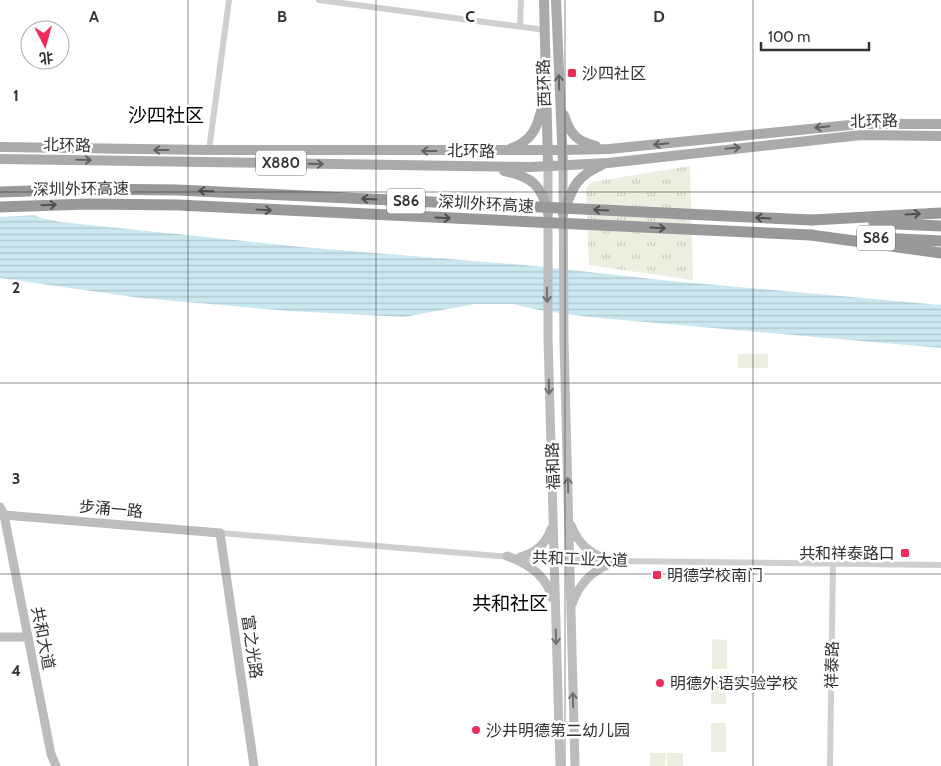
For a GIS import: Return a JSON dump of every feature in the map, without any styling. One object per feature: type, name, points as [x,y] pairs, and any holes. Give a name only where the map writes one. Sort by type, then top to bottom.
[{"type":"highway","name":"深圳外环高速","points":[[0,192],[88,189],[178,190],[941,226]]},
{"type":"highway","name":"深圳外环高速","points":[[0,207],[88,204],[178,205],[941,241]]},
{"type":"highway","points":[[812,220],[941,213]]},
{"type":"highway","points":[[811,235],[941,253]]},
{"type":"main road","name":"西环路","points":[[544,0],[548,166]]},
{"type":"main road","name":"西环路","points":[[556,0],[563,165]]},
{"type":"main road","points":[[504,151],[524,143],[533,135],[538,124],[546,87]]},
{"type":"main road","points":[[560,100],[568,128],[575,138],[585,143],[609,149]]},
{"type":"main road","name":"北环路","points":[[0,147],[504,151],[609,149],[842,126],[941,124]]},
{"type":"main road","name":"北环路","points":[[0,159],[486,167],[548,166],[608,162],[852,136],[941,136]]},
{"type":"main road","points":[[563,214],[578,179],[586,172],[608,162]]},
{"type":"main road","name":"福和路","points":[[563,165],[564,338],[575,766]]},
{"type":"main road","name":"福和路","points":[[548,166],[548,338],[560,766]]},
{"type":"main road","points":[[486,167],[517,173],[532,182],[544,196],[548,213]]},
{"type":"main road","name":"步涌一路","points":[[1,512],[220,533]]},
{"type":"main road","name":"共和大道","points":[[1,512],[51,754],[56,766]]},
{"type":"main road","points":[[520,557],[532,553],[542,546],[549,536],[553,519]]},
{"type":"main road","points":[[569,519],[573,532],[587,549],[599,557],[620,561]]},
{"type":"main road","name":"富之光路","points":[[220,533],[254,766]]},
{"type":"main road","points":[[507,556],[528,566],[541,577],[550,590],[555,611]]},
{"type":"main road","points":[[571,611],[578,590],[587,578],[605,566],[620,561]]},
{"type":"main road","points":[[0,637],[28,637]]},
{"type":"street","points":[[209,150],[229,0]]},
{"type":"street","points":[[319,0],[545,30]]},
{"type":"street","points":[[520,0],[520,26]]},
{"type":"street","name":"共和工业大道","points":[[220,533],[554,559],[941,565]]},
{"type":"street","name":"祥泰路","points":[[830,766],[833,563]]},
{"type":"green space","points":[[690,166],[693,280],[589,265],[586,188],[592,182]]},
{"type":"green space","points":[[738,354],[768,354],[768,368],[738,368]]},
{"type":"green space","points":[[712,639],[727,640],[727,669],[712,669]]},
{"type":"green space","points":[[711,675],[726,675],[726,704],[711,704]]},
{"type":"green space","points":[[711,723],[726,723],[726,752],[711,752]]},
{"type":"green space","points":[[650,753],[666,753],[665,766],[650,766]]},
{"type":"green space","points":[[667,753],[683,753],[683,766],[667,766]]},
{"type":"water","points":[[0,197],[38,217],[60,222],[302,247],[535,266],[671,281],[941,305],[941,348],[589,317],[539,310],[513,304],[475,304],[404,317],[290,311],[140,298],[0,278]]},
{"type":"pier","points":[[0,194],[39,215],[40,215],[0,217]]},
{"type":"place","name":"沙四社区","points":[[572,73]]},
{"type":"place","name":"共和祥泰路口","points":[[905,553]]},
{"type":"place","name":"明德学校南门","points":[[657,575]]},
{"type":"place","name":"明德外语实验学校","points":[[660,683]]},
{"type":"place","name":"沙井明德第二幼儿园","points":[[476,730]]},
{"type":"district","name":"沙四社区","points":[[166,115]]},
{"type":"district","name":"共和社区","points":[[510,603]]}]
